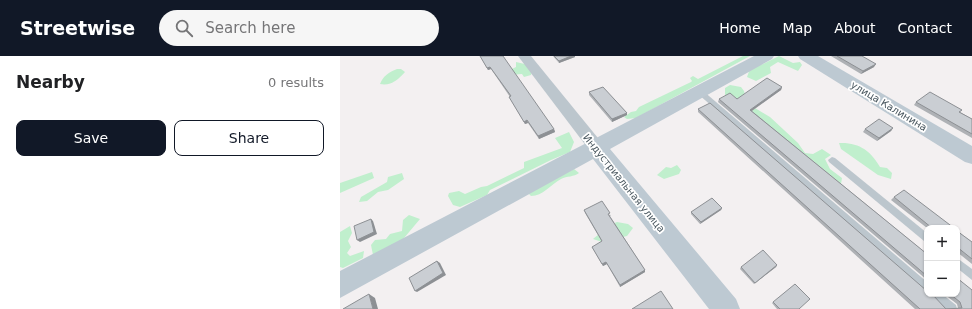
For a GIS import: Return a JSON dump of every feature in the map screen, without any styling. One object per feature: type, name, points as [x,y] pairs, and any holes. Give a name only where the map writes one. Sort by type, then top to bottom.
[{"type":"street","name":"Индустриальная улица","points":[[524,56],[726,309]]},
{"type":"street","points":[[340,285],[766,56]]},
{"type":"street","name":"улица Калинина","points":[[806,56],[972,156]]},
{"type":"lane","points":[[700,92],[924,285]]},
{"type":"lane","points":[[832,160],[924,236]]},
{"type":"lane","points":[[960,265],[972,275]]},
{"type":"lane","points":[[938,297],[952,309]]},
{"type":"green space","points":[[743,56],[750,56],[636,118],[627,119],[624,117],[631,112],[636,111],[639,107],[691,82],[692,81],[690,78],[693,76],[698,79]]},
{"type":"green space","points":[[779,56],[793,63],[800,62],[802,65],[798,71],[778,62],[770,67],[771,73],[756,81],[747,77],[751,66],[761,65]]},
{"type":"green space","points":[[516,62],[529,65],[532,70],[531,75],[524,77],[522,74],[509,75],[508,71],[516,67]]},
{"type":"green space","points":[[401,69],[405,72],[400,78],[388,84],[380,84],[391,71]]},
{"type":"green space","points":[[730,85],[741,87],[746,98],[755,108],[770,117],[798,143],[805,153],[813,154],[822,149],[831,155],[825,159],[830,169],[842,178],[841,184],[812,160],[802,159],[725,95],[725,88]]},
{"type":"green space","points":[[569,132],[574,142],[570,152],[490,190],[487,195],[460,207],[453,205],[448,196],[449,193],[459,191],[465,194],[487,186],[524,168],[524,162],[562,148],[555,138]]},
{"type":"green space","points":[[839,143],[853,144],[864,149],[873,156],[880,167],[887,168],[892,173],[891,179],[878,175],[841,149]]},
{"type":"green space","points":[[677,165],[681,170],[679,174],[664,179],[657,175],[666,167],[671,168]]},
{"type":"green space","points":[[574,169],[579,173],[557,181],[543,192],[535,196],[531,196],[528,193]]},
{"type":"green space","points":[[372,172],[374,178],[340,193],[340,183]]},
{"type":"green space","points":[[402,173],[404,179],[388,190],[378,192],[367,201],[359,202],[361,197],[387,182],[388,177]]},
{"type":"green space","points":[[409,215],[420,219],[399,244],[373,255],[371,245],[375,240],[386,239],[390,234],[402,231],[403,220]]},
{"type":"green space","points":[[617,222],[628,224],[633,228],[627,236],[602,242],[593,239],[610,225]]},
{"type":"green space","points":[[350,226],[352,233],[348,241],[351,247],[347,253],[350,256],[364,251],[363,258],[343,268],[340,267],[340,232]]},
{"type":"building","points":[[480,56],[503,56],[554,129],[538,136],[527,120],[524,122],[509,97],[511,96],[490,67],[487,68]]},
{"type":"building","points":[[554,56],[571,56],[559,61]]},
{"type":"building","points":[[837,56],[862,56],[876,64],[863,71]]},
{"type":"building","points":[[767,78],[782,87],[750,110],[924,252],[924,273],[719,99],[730,93],[737,99]]},
{"type":"building","points":[[603,87],[627,113],[612,119],[589,92]]},
{"type":"building","points":[[930,92],[962,110],[959,112],[972,119],[972,134],[916,102]]},
{"type":"building","points":[[710,103],[924,288],[924,297],[935,297],[946,309],[920,309],[698,109]]},
{"type":"building","points":[[879,119],[893,128],[879,138],[865,129]]},
{"type":"building","points":[[904,190],[950,225],[928,225],[894,197]]},
{"type":"building","points":[[712,198],[722,208],[701,222],[691,212]]},
{"type":"building","points":[[602,201],[610,213],[608,214],[645,270],[620,285],[606,262],[602,264],[592,247],[602,241],[584,210]]},
{"type":"building","points":[[371,219],[374,232],[357,240],[354,226]]},
{"type":"building","points":[[960,233],[972,242],[972,259],[960,249]]},
{"type":"building","points":[[763,250],[777,265],[755,283],[741,267]]},
{"type":"building","points":[[437,261],[443,273],[415,291],[409,278]]},
{"type":"building","points":[[960,280],[972,290],[972,309],[946,309],[962,308],[960,302],[954,297],[960,297]]},
{"type":"building","points":[[795,284],[810,299],[799,309],[780,309],[773,302]]},
{"type":"building","points":[[661,291],[673,309],[632,309]]},
{"type":"building","points":[[369,294],[373,309],[343,309]]}]
